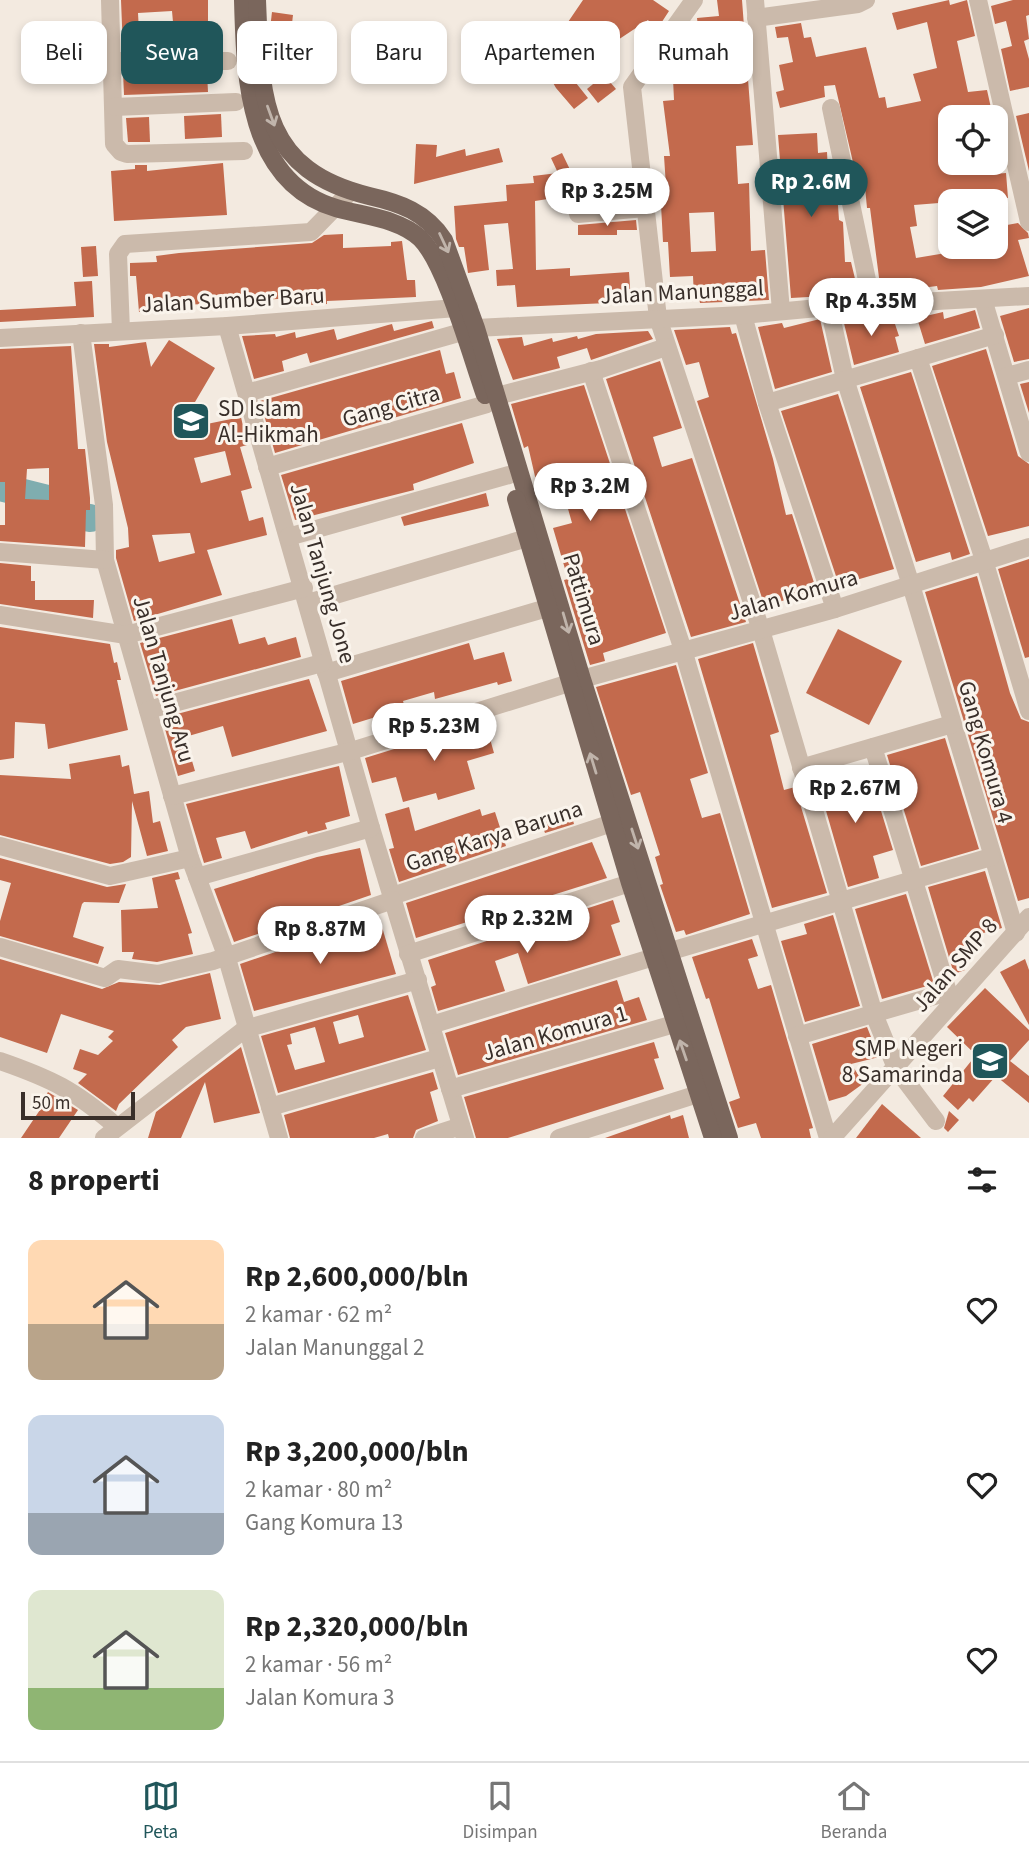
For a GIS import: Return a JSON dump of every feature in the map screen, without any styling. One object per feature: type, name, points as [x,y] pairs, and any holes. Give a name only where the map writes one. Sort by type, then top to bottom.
[{"type":"main road","name":"Pattimura","points":[[243,0],[245,62],[251,100],[268,152],[288,179],[308,195],[337,208],[370,215],[418,236],[430,250],[462,309]]},
{"type":"main road","name":"Pattimura","points":[[257,0],[263,95],[280,139],[296,160],[330,185],[412,209],[436,227],[444,240],[462,309],[662,954],[729,1138]]},
{"type":"main road","name":"Pattimura","points":[[492,400],[509,475],[547,608],[576,681],[630,883],[662,954],[674,1024],[713,1138]]},
{"type":"street","points":[[110,0],[114,144],[123,153],[244,151]]},
{"type":"street","points":[[694,0],[632,87],[659,318],[666,347],[761,630],[874,1014],[896,1068],[936,1121]]},
{"type":"street","points":[[781,311],[756,9],[858,4],[866,0]]},
{"type":"street","points":[[978,0],[1029,222]]},
{"type":"street","points":[[113,61],[228,61]]},
{"type":"street","points":[[114,107],[236,102]]},
{"type":"street","points":[[831,108],[872,304]]},
{"type":"street","points":[[121,331],[118,254],[125,244],[312,232],[351,191]]},
{"type":"street","points":[[578,214],[645,208]]},
{"type":"street","name":"Jalan Manunggal","points":[[247,393],[469,329],[743,315],[872,304],[1029,296]]},
{"type":"street","points":[[984,299],[1029,453]]},
{"type":"street","name":"Gang Komura 4","points":[[829,307],[845,380],[911,585],[991,858],[1016,933]]},
{"type":"street","name":"Jalan Sumber Baru","points":[[0,338],[227,326],[462,309]]},
{"type":"street","points":[[743,315],[767,402],[835,609]]},
{"type":"street","name":"Jalan Tanjung Jone","points":[[227,326],[306,596],[324,668],[463,1132]]},
{"type":"street","name":"Jalan Tanjung Aru","points":[[82,333],[104,505],[106,560],[190,858],[226,956],[245,1029],[279,1138]]},
{"type":"street","points":[[767,402],[995,335]]},
{"type":"street","name":"Gang Citra","points":[[267,467],[666,347]]},
{"type":"street","points":[[918,358],[1029,711]]},
{"type":"street","points":[[1007,376],[1029,370]]},
{"type":"street","points":[[591,371],[684,653],[797,1036],[830,1138]]},
{"type":"street","points":[[288,537],[509,475]]},
{"type":"street","points":[[0,615],[126,635],[306,596],[527,538]]},
{"type":"street","name":"Jalan Komura","points":[[172,796],[351,751],[576,681],[835,609],[1029,547]]},
{"type":"street","points":[[0,552],[106,560]]},
{"type":"street","points":[[148,710],[324,668],[547,608]]},
{"type":"street","points":[[801,768],[952,724]]},
{"type":"street","points":[[797,1036],[874,1014],[952,997],[873,747]]},
{"type":"street","name":"Gang Karya Baruna","points":[[0,947],[105,978],[118,970],[159,975],[226,956],[612,823]]},
{"type":"street","points":[[197,877],[371,828]]},
{"type":"street","points":[[0,846],[110,876],[190,858]]},
{"type":"street","points":[[431,1025],[841,900],[991,858]]},
{"type":"street","points":[[408,954],[630,883]]},
{"type":"street","name":"Jalan SMP 8","points":[[830,1138],[896,1068],[952,997],[1029,918]]},
{"type":"street","points":[[0,1061],[53,1080],[86,1101],[110,1132],[245,1029],[418,980]]},
{"type":"street","name":"Jalan Komura 1","points":[[450,1089],[674,1024]]},
{"type":"street","points":[[270,1107],[439,1058]]},
{"type":"street","points":[[559,1138],[698,1094]]},
{"type":"street","points":[[424,1138],[463,1132]]},
{"type":"building","points":[[121,0],[208,0],[208,21],[173,21],[172,11],[138,13],[138,21],[122,21]]},
{"type":"building","points":[[583,0],[653,0],[669,11],[662,21],[634,21],[634,29],[620,39],[620,21],[569,21]]},
{"type":"building","points":[[717,0],[742,0],[744,21],[697,21],[697,18],[719,16]]},
{"type":"building","points":[[949,0],[950,5],[967,0],[975,36],[957,41],[968,92],[987,90],[990,105],[938,105],[938,175],[1006,175],[1007,189],[938,189],[938,203],[914,205],[917,226],[910,227],[916,258],[938,254],[938,259],[1008,259],[1008,225],[1018,223],[1028,233],[1029,238],[1018,240],[1029,276],[981,287],[938,290],[937,286],[881,293],[870,208],[867,208],[865,187],[859,188],[835,85],[824,86],[825,97],[780,108],[776,92],[784,90],[779,65],[793,62],[788,37],[777,38],[775,27],[801,23],[804,38],[811,37],[816,57],[866,47],[879,98],[885,97],[887,108],[921,101],[913,74],[937,68],[927,22],[897,30],[892,13]]},
{"type":"building","points":[[1013,0],[1029,0],[1029,15],[1026,16],[1029,39],[1024,41],[1029,59],[1029,87],[1010,91],[1001,49],[1012,46],[1006,21],[995,24],[991,6]]},
{"type":"building","points":[[272,12],[293,15],[292,21],[271,21]]},
{"type":"building","points":[[124,84],[208,84],[208,92],[124,95]]},
{"type":"building","points":[[554,84],[577,84],[588,98],[574,109]]},
{"type":"building","points":[[593,84],[612,84],[616,89],[598,103],[587,89]]},
{"type":"building","points":[[673,84],[748,84],[753,145],[736,146],[738,184],[749,183],[751,251],[765,250],[769,300],[700,303],[699,298],[694,298],[693,276],[670,277],[668,242],[663,242],[660,186],[666,186],[664,156],[670,156],[663,101],[674,100]],"holes":[[[714,212],[716,251],[691,252],[689,213]]]},
{"type":"building","points":[[1029,113],[1029,171],[1016,116]]},
{"type":"building","points":[[221,114],[222,137],[185,139],[184,116]]},
{"type":"building","points":[[149,117],[150,142],[128,142],[126,118]]},
{"type":"building","points":[[817,133],[818,153],[827,152],[829,192],[837,191],[839,220],[843,222],[845,262],[851,262],[856,283],[826,285],[826,296],[791,298],[778,135]]},
{"type":"building","points":[[416,144],[437,145],[436,157],[465,149],[466,156],[499,148],[503,162],[414,184]]},
{"type":"building","points":[[562,153],[575,180],[619,183],[619,180],[631,180],[633,198],[577,203],[568,208],[567,196],[535,201],[536,270],[570,268],[570,276],[629,272],[631,302],[517,307],[515,285],[497,286],[496,270],[513,269],[508,223],[484,225],[489,270],[468,273],[464,247],[459,247],[456,239],[454,206],[507,201],[506,185],[534,183],[533,176],[558,173],[551,158]]},
{"type":"building","points":[[223,163],[227,215],[114,221],[111,171],[135,169],[135,165],[147,165],[147,171]]},
{"type":"building","points":[[636,220],[637,230],[617,230],[617,235],[578,235],[578,225]]},
{"type":"building","points":[[343,234],[343,248],[391,246],[391,242],[402,241],[407,280],[415,280],[416,297],[327,301],[327,304],[311,305],[311,301],[294,302],[293,298],[156,307],[157,311],[139,312],[136,276],[130,276],[130,263],[157,262],[156,256],[179,253],[312,243],[324,235]]},
{"type":"building","points":[[96,246],[98,276],[83,277],[81,247]]},
{"type":"building","points":[[92,281],[94,317],[0,322],[0,310],[76,306],[74,282]]},
{"type":"building","points":[[1029,308],[1029,359],[1014,362],[1000,316]]},
{"type":"building","points":[[975,310],[980,328],[925,344],[917,318],[943,312],[944,319]]},
{"type":"building","points":[[892,315],[899,336],[895,337],[899,352],[854,365],[843,319]]},
{"type":"building","points":[[820,319],[832,372],[775,389],[758,327],[782,323],[784,328]]},
{"type":"building","points":[[432,321],[434,328],[310,363],[307,353],[282,361],[284,371],[254,379],[242,336],[275,334],[276,337],[295,332],[296,338],[334,329],[337,340],[392,324],[394,331]]},
{"type":"building","points":[[730,327],[732,334],[736,333],[773,459],[786,515],[792,514],[816,589],[765,607],[697,401],[709,397],[699,362],[686,365],[674,330]]},
{"type":"building","points":[[648,331],[653,339],[591,360],[587,348],[557,357],[560,368],[513,380],[497,339],[522,337],[524,346],[552,338],[553,342],[577,336],[578,339],[596,334]]},
{"type":"building","points":[[169,340],[215,368],[195,402],[202,425],[241,417],[247,445],[240,447],[252,488],[241,491],[249,521],[263,517],[267,535],[207,550],[222,595],[134,621],[116,558],[116,550],[129,547],[128,528],[107,442],[94,344],[109,344],[109,347],[146,342],[151,367]],"holes":[[[225,451],[231,475],[201,483],[194,458]],[[190,533],[195,553],[159,562],[152,535]]]},
{"type":"building","points":[[71,346],[78,449],[85,449],[90,498],[90,510],[86,510],[85,547],[0,541],[0,525],[5,525],[5,482],[0,482],[0,349]],"holes":[[[49,468],[49,500],[25,499],[27,469]]]},
{"type":"building","points":[[986,349],[1018,456],[1029,464],[1029,526],[988,536],[932,366]]},
{"type":"building","points":[[440,350],[446,374],[454,372],[461,398],[275,453],[260,401]]},
{"type":"building","points":[[660,361],[682,428],[653,437],[662,467],[692,458],[746,622],[691,637],[606,379]]},
{"type":"building","points":[[911,372],[970,554],[952,560],[950,552],[916,562],[860,387]]},
{"type":"building","points":[[1029,382],[1029,413],[1020,384]]},
{"type":"building","points":[[584,385],[666,633],[603,653],[605,661],[590,665],[564,580],[568,579],[553,528],[572,523],[563,491],[540,498],[528,446],[524,448],[511,404]]},
{"type":"building","points":[[838,394],[894,569],[839,585],[781,411]]},
{"type":"building","points":[[462,423],[474,463],[413,484],[414,490],[295,520],[281,475]]},
{"type":"building","points":[[486,493],[489,506],[404,526],[401,517]]},
{"type":"building","points":[[1029,559],[1029,657],[1025,658],[998,569]]},
{"type":"building","points":[[0,563],[31,566],[31,581],[35,581],[35,600],[94,600],[93,618],[0,604]]},
{"type":"building","points":[[977,576],[1010,693],[1021,719],[1029,722],[1029,898],[1018,901],[925,592]]},
{"type":"building","points":[[232,619],[239,644],[265,637],[268,645],[296,637],[301,657],[156,696],[140,643]]},
{"type":"building","points":[[0,627],[110,644],[121,680],[117,680],[128,730],[48,749],[45,724],[15,722],[14,758],[0,760]]},
{"type":"building","points":[[838,629],[902,661],[869,725],[806,693]]},
{"type":"building","points":[[469,643],[474,660],[504,652],[512,681],[498,685],[497,682],[435,699],[434,692],[403,701],[405,708],[353,724],[341,681]]},
{"type":"building","points":[[753,643],[779,732],[770,735],[784,790],[795,787],[827,893],[772,908],[698,659]]},
{"type":"building","points":[[676,665],[708,773],[690,779],[702,818],[720,813],[750,914],[686,935],[684,930],[676,932],[660,885],[663,884],[655,857],[660,855],[640,792],[631,795],[596,687]]},
{"type":"building","points":[[309,679],[327,731],[232,757],[223,726],[185,737],[195,771],[178,776],[162,718]]},
{"type":"building","points":[[485,721],[494,753],[467,761],[475,789],[438,800],[436,793],[403,802],[396,777],[372,783],[365,758]]},
{"type":"building","points":[[945,738],[979,849],[921,866],[887,755]]},
{"type":"building","points":[[120,755],[122,767],[129,765],[134,794],[149,791],[153,823],[160,821],[168,851],[147,856],[132,801],[131,857],[123,862],[110,864],[0,835],[0,775],[71,779],[69,764]]},
{"type":"building","points":[[339,766],[350,816],[325,823],[327,829],[308,834],[307,831],[251,849],[245,831],[216,838],[222,858],[204,863],[186,804]]},
{"type":"building","points":[[837,769],[841,784],[870,775],[893,850],[873,856],[879,878],[848,887],[816,776]]},
{"type":"building","points":[[409,807],[415,831],[480,809],[482,816],[495,812],[506,846],[399,882],[389,849],[394,848],[385,814]]},
{"type":"building","points":[[569,807],[574,824],[545,833],[539,817]]},
{"type":"building","points":[[592,842],[607,878],[416,938],[406,903]]},
{"type":"building","points":[[360,848],[371,895],[234,942],[214,889],[317,857]]},
{"type":"building","points":[[0,858],[107,887],[126,884],[119,903],[82,904],[73,937],[104,947],[98,964],[0,936],[0,921],[11,883],[0,880]]},
{"type":"building","points":[[985,871],[1002,928],[976,935],[980,949],[961,954],[965,970],[954,974],[928,887]]},
{"type":"building","points":[[178,872],[180,879],[175,880],[192,933],[188,934],[193,954],[157,962],[132,959],[134,952],[122,952],[121,910],[158,908],[152,878]]},
{"type":"building","points":[[906,894],[934,984],[882,999],[855,909]]},
{"type":"building","points":[[613,900],[620,922],[611,925],[621,955],[528,984],[518,953],[495,961],[505,991],[438,1011],[431,987],[436,985],[428,960]]},
{"type":"building","points":[[833,915],[860,1006],[805,1022],[781,941],[807,934],[804,924]]},
{"type":"building","points":[[379,917],[396,974],[254,1011],[240,964]]},
{"type":"building","points":[[752,939],[758,956],[748,959],[758,989],[771,985],[813,1128],[809,1129],[811,1138],[761,1138],[756,1123],[738,1128],[729,1102],[740,1098],[709,998],[706,999],[692,957]]},
{"type":"building","points":[[0,959],[102,989],[119,982],[160,985],[210,973],[221,1019],[186,1027],[172,1040],[178,1047],[119,1104],[116,1111],[78,1083],[87,1074],[73,1069],[80,1049],[98,1055],[113,1041],[108,1037],[114,1031],[61,1014],[47,1053],[0,1037]]},
{"type":"building","points":[[1025,959],[1029,970],[1029,1025],[1000,972]]},
{"type":"building","points":[[617,980],[624,1002],[639,997],[647,1020],[458,1075],[445,1033]]},
{"type":"building","points":[[985,988],[1029,1030],[1029,1040],[1010,1061],[1029,1076],[1029,1103],[996,1076],[973,1102],[969,1098],[958,1110],[943,1096],[976,1055],[947,1027]]},
{"type":"building","points":[[408,995],[426,1050],[278,1093],[261,1036]],"holes":[[[358,1015],[364,1037],[339,1044],[333,1022]],[[315,1027],[325,1062],[295,1070],[287,1045],[292,1044],[290,1034]]]},
{"type":"building","points":[[867,1027],[879,1057],[851,1064],[864,1083],[846,1096],[829,1101],[812,1044]]},
{"type":"building","points":[[654,1042],[659,1058],[654,1059],[664,1089],[508,1138],[476,1138],[464,1097]]},
{"type":"building","points":[[241,1047],[260,1113],[214,1123],[205,1082],[181,1138],[148,1138],[156,1112]]},
{"type":"building","points":[[433,1072],[438,1089],[430,1092],[438,1121],[416,1130],[413,1138],[389,1138],[388,1134],[374,1138],[290,1138],[284,1115]]},
{"type":"building","points":[[48,1092],[78,1110],[59,1138],[21,1138],[46,1101],[43,1099]]},
{"type":"building","points":[[882,1104],[921,1138],[856,1138]]},
{"type":"building","points":[[949,1111],[959,1120],[948,1132],[944,1128]]},
{"type":"building","points":[[670,1115],[671,1119],[683,1115],[689,1138],[605,1138]]},
{"type":"waterway","points":[[0,487],[56,501],[66,514],[90,518]]},
{"type":"place","name":"SD Islam Al-Hikmah","points":[[191,421]]},
{"type":"place","name":"SMP Negeri 8 Samarinda","points":[[990,1061]]}]
